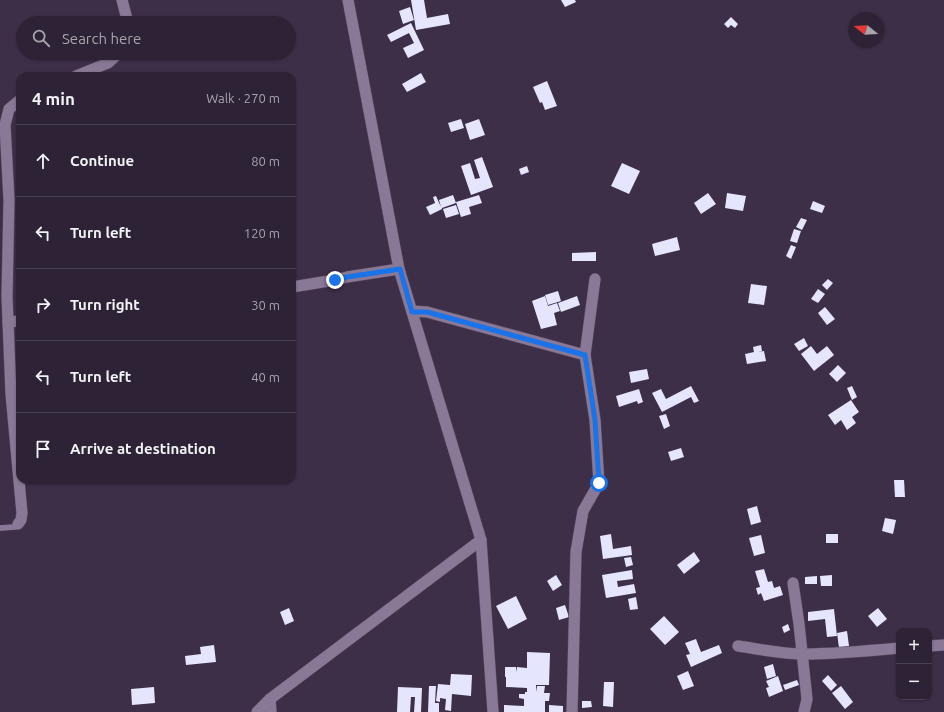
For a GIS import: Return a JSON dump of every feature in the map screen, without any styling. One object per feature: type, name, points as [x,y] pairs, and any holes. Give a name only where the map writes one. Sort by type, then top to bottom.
[{"type":"street","points":[[122,0],[126,16]]},
{"type":"street","points":[[348,0],[400,269],[481,540],[493,712]]},
{"type":"street","points":[[86,72],[108,63],[111,60]]},
{"type":"street","points":[[16,103],[9,109],[5,125],[9,200],[7,297],[10,394],[16,454]]},
{"type":"street","points":[[296,286],[400,269]]},
{"type":"street","points":[[572,712],[576,552],[583,511],[599,483],[595,420],[585,355],[595,279]]},
{"type":"street","points":[[412,312],[427,312],[585,355]]},
{"type":"street","points":[[8,322],[16,321]]},
{"type":"street","points":[[18,524],[21,520],[22,513],[19,484]]},
{"type":"street","points":[[256,712],[270,699],[481,540]]},
{"type":"street","points":[[793,583],[807,699],[804,712]]},
{"type":"street","points":[[932,646],[944,645]]},
{"type":"street","points":[[738,646],[776,652],[802,654],[855,652],[896,648]]},
{"type":"street","points":[[270,699],[271,712]]},
{"type":"lane","points":[[0,528],[15,527],[18,524]]},
{"type":"building","points":[[411,0],[424,0],[427,18],[448,14],[450,24],[416,30]]},
{"type":"building","points":[[561,0],[575,0],[576,2],[565,7]]},
{"type":"building","points":[[410,7],[414,20],[403,24],[399,11]]},
{"type":"building","points":[[731,17],[738,24],[735,28],[731,25],[728,28],[724,24]]},
{"type":"building","points":[[411,23],[424,50],[408,58],[403,48],[414,43],[409,33],[391,42],[387,35]]},
{"type":"building","points":[[421,73],[426,82],[407,92],[402,84]]},
{"type":"building","points":[[547,81],[557,106],[545,110],[533,87]]},
{"type":"building","points":[[461,119],[464,128],[451,132],[448,123]]},
{"type":"building","points":[[479,119],[485,135],[470,140],[465,124]]},
{"type":"building","points":[[482,157],[493,187],[471,195],[461,166],[470,163],[475,179],[480,178],[474,160]]},
{"type":"building","points":[[622,163],[640,171],[629,194],[611,186]]},
{"type":"building","points":[[527,166],[529,172],[521,175],[519,169]]},
{"type":"building","points":[[708,193],[716,204],[701,214],[694,203]]},
{"type":"building","points":[[727,193],[746,196],[743,211],[725,208]]},
{"type":"building","points":[[453,195],[456,203],[442,208],[430,215],[426,207],[435,203],[433,197],[436,196],[441,207],[439,200]]},
{"type":"building","points":[[479,195],[482,203],[469,207],[471,214],[461,217],[456,202]]},
{"type":"building","points":[[813,201],[825,206],[822,213],[810,209]]},
{"type":"building","points":[[456,205],[459,214],[446,218],[443,209]]},
{"type":"building","points":[[801,218],[807,220],[802,230],[796,227]]},
{"type":"building","points":[[794,229],[801,231],[797,243],[790,241]]},
{"type":"building","points":[[677,237],[680,250],[655,256],[652,244]]},
{"type":"building","points":[[791,245],[796,247],[791,259],[786,256]]},
{"type":"building","points":[[596,252],[596,261],[572,261],[572,253]]},
{"type":"building","points":[[828,279],[833,283],[827,290],[822,285]]},
{"type":"building","points":[[751,284],[767,286],[764,305],[748,303]]},
{"type":"building","points":[[818,289],[825,294],[818,303],[811,299]]},
{"type":"building","points":[[558,291],[561,301],[548,305],[545,295]]},
{"type":"building","points":[[545,296],[548,306],[557,303],[560,311],[554,313],[557,325],[541,329],[532,301]]},
{"type":"building","points":[[577,296],[580,305],[561,312],[558,303]]},
{"type":"building","points":[[825,307],[835,319],[827,325],[818,313]]},
{"type":"building","points":[[804,338],[808,346],[799,351],[794,344]]},
{"type":"building","points":[[761,345],[762,351],[758,352],[764,351],[766,361],[747,364],[745,354],[754,352],[753,347]]},
{"type":"building","points":[[811,346],[817,354],[827,346],[834,355],[814,371],[801,354]]},
{"type":"building","points":[[838,365],[846,373],[837,382],[829,374]]},
{"type":"building","points":[[647,369],[649,379],[631,383],[629,372]]},
{"type":"building","points":[[691,386],[699,401],[694,403],[691,397],[662,412],[652,393],[661,389],[666,399]]},
{"type":"building","points":[[852,386],[857,397],[852,400],[847,388]]},
{"type":"building","points":[[639,389],[643,402],[638,404],[637,401],[619,407],[616,396]]},
{"type":"building","points":[[851,400],[859,412],[852,417],[856,423],[847,430],[841,420],[835,425],[828,415]]},
{"type":"building","points":[[666,414],[670,426],[664,429],[659,416]]},
{"type":"building","points":[[681,448],[684,457],[671,461],[668,452]]},
{"type":"building","points":[[894,480],[904,480],[905,497],[895,497]]},
{"type":"building","points":[[757,506],[761,522],[751,525],[747,509]]},
{"type":"building","points":[[885,518],[896,520],[893,534],[882,531]]},
{"type":"building","points":[[611,534],[613,549],[631,546],[632,555],[603,559],[600,536]]},
{"type":"building","points":[[826,534],[838,534],[838,543],[826,543]]},
{"type":"building","points":[[761,535],[765,553],[754,556],[749,538]]},
{"type":"building","points":[[694,552],[700,561],[684,574],[677,565]]},
{"type":"building","points":[[631,557],[633,565],[626,567],[624,558]]},
{"type":"building","points":[[764,569],[768,582],[772,581],[774,588],[780,586],[783,595],[764,601],[761,593],[758,595],[756,588],[760,587],[755,571]]},
{"type":"building","points":[[632,570],[633,579],[617,581],[618,587],[634,584],[636,593],[606,598],[602,575]]},
{"type":"building","points":[[556,575],[562,585],[553,591],[547,581]]},
{"type":"building","points":[[832,575],[832,586],[821,586],[820,576]]},
{"type":"building","points":[[817,576],[817,584],[805,584],[805,577]]},
{"type":"building","points":[[516,596],[527,619],[508,629],[496,606]]},
{"type":"building","points":[[636,597],[638,609],[630,610],[628,599]]},
{"type":"building","points":[[565,605],[569,617],[559,620],[556,608]]},
{"type":"building","points":[[289,608],[294,621],[285,625],[280,612]]},
{"type":"building","points":[[878,608],[887,619],[877,627],[868,616]]},
{"type":"building","points":[[834,609],[837,636],[827,637],[825,619],[808,621],[808,612]]},
{"type":"building","points":[[664,616],[679,632],[665,645],[650,629]]},
{"type":"building","points":[[788,624],[790,630],[784,633],[782,627]]},
{"type":"building","points":[[847,631],[849,646],[839,648],[837,633]]},
{"type":"building","points":[[696,639],[701,652],[719,645],[722,653],[691,667],[686,655],[690,654],[685,643]]},
{"type":"building","points":[[214,645],[216,662],[186,665],[185,656],[201,654],[200,647]]},
{"type":"building","points":[[527,652],[550,653],[549,685],[536,685],[536,692],[537,686],[545,686],[544,693],[550,693],[549,701],[545,701],[545,712],[504,712],[504,705],[524,706],[524,699],[519,698],[519,694],[525,694],[525,692],[527,692],[527,688],[506,687],[505,667],[516,667],[517,672],[517,667],[527,668]]},
{"type":"building","points":[[773,664],[776,676],[767,679],[764,667]]},
{"type":"building","points":[[688,671],[694,686],[683,690],[677,676]]},
{"type":"building","points":[[451,674],[472,675],[471,696],[452,694],[451,711],[445,710],[446,699],[440,698],[440,702],[436,701],[438,684],[450,685]]},
{"type":"building","points":[[828,675],[837,685],[831,691],[822,681]]},
{"type":"building","points":[[778,676],[783,691],[769,697],[766,688],[769,687],[766,681]]},
{"type":"building","points":[[797,680],[799,685],[785,690],[783,685]]},
{"type":"building","points":[[604,682],[614,682],[613,707],[603,706]]},
{"type":"building","points":[[429,686],[436,686],[435,703],[439,703],[439,712],[428,712]]},
{"type":"building","points":[[841,686],[853,702],[845,709],[832,693]]},
{"type":"building","points":[[154,687],[155,703],[132,705],[131,689]]},
{"type":"building","points":[[398,687],[422,688],[421,712],[414,712],[415,697],[411,697],[410,712],[397,712]]},
{"type":"building","points":[[582,701],[591,701],[592,707],[582,708]]},
{"type":"building","points":[[549,705],[563,706],[563,712],[549,712]]},
{"type":"route","points":[[335,280],[400,269],[412,312],[427,312],[585,355],[595,420],[599,483]]}]
